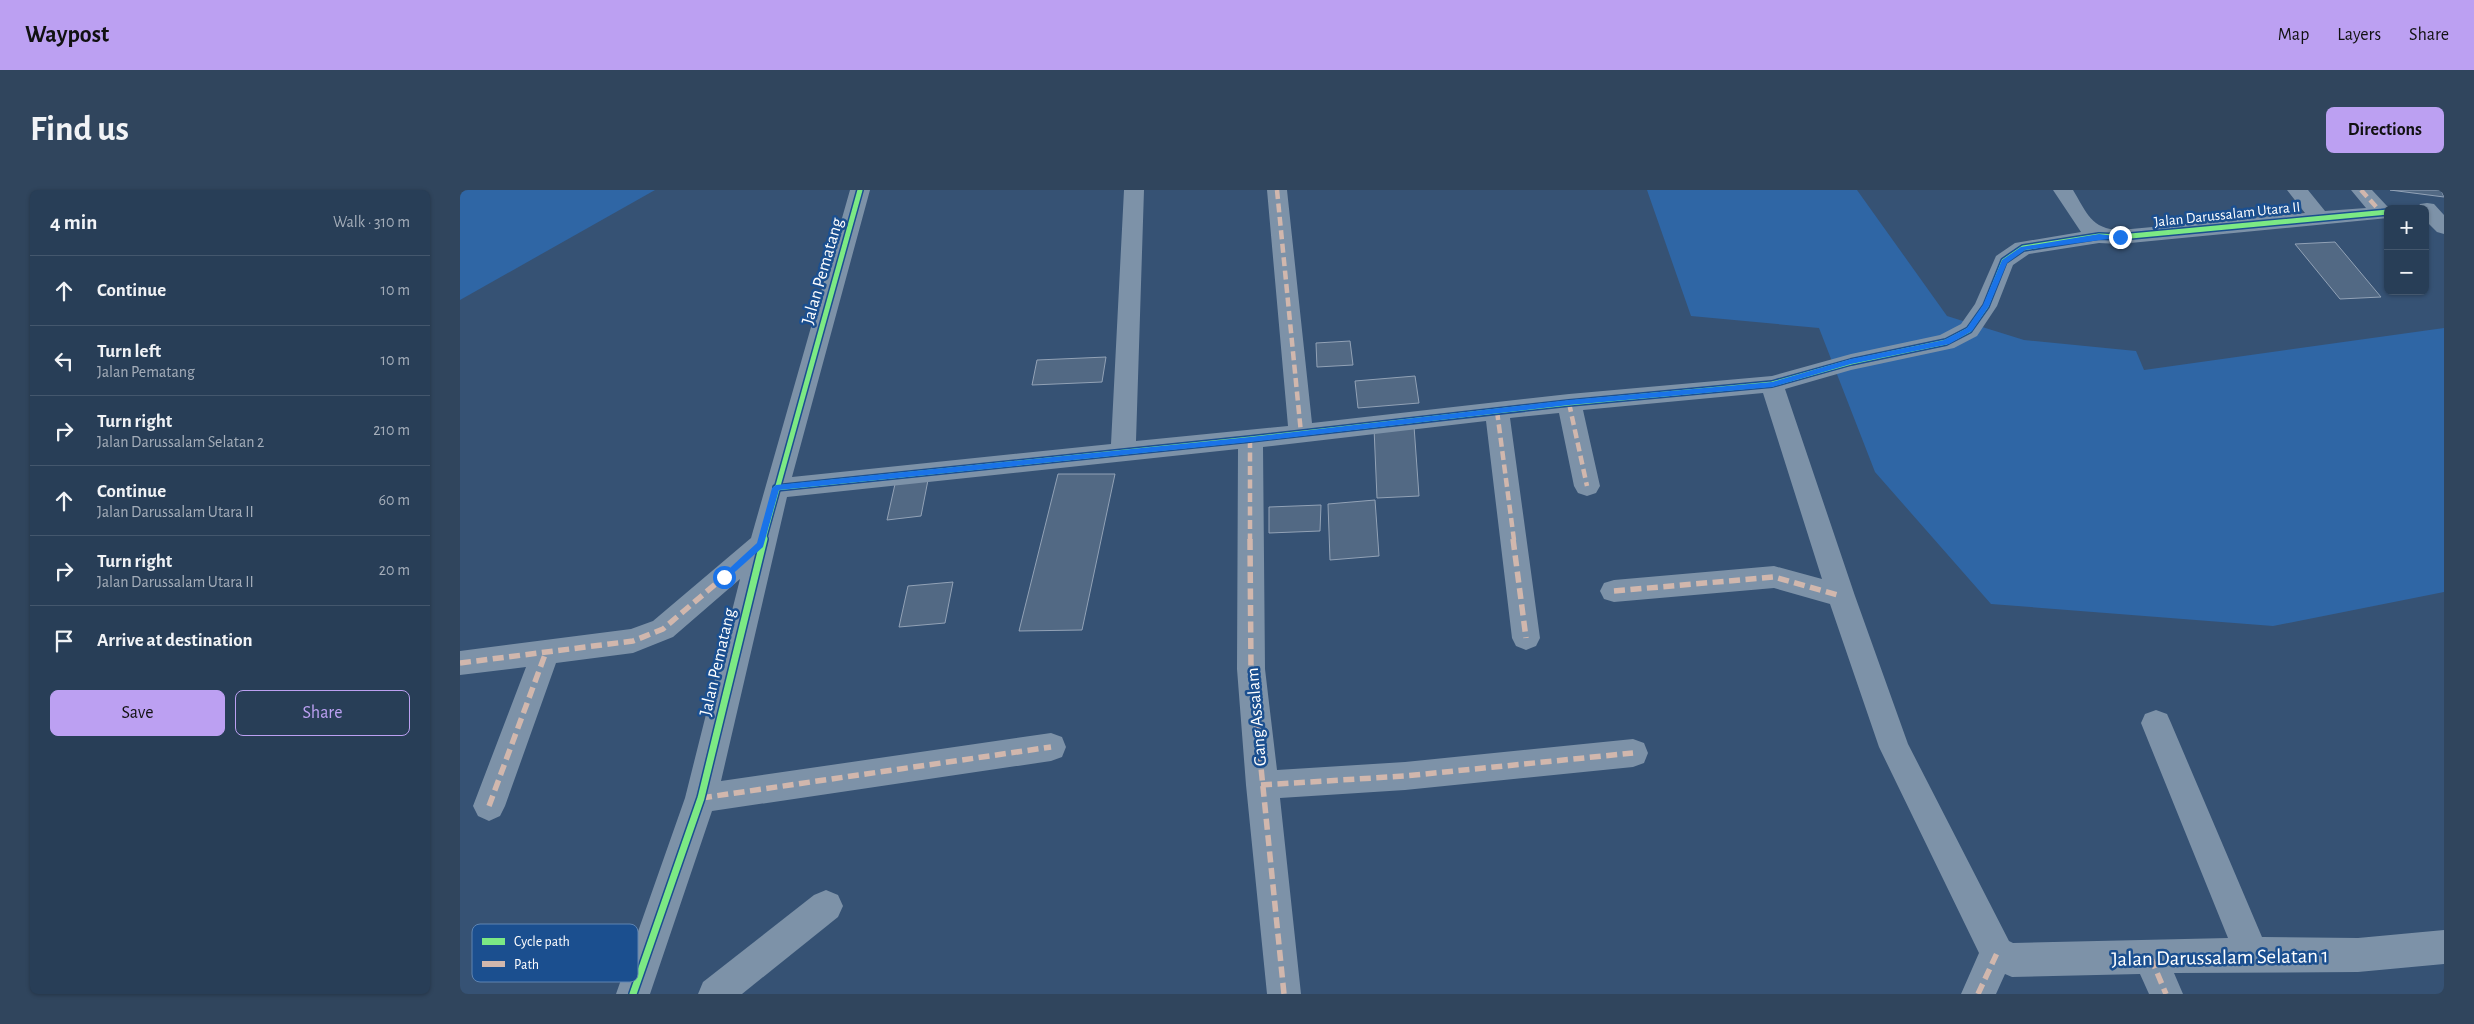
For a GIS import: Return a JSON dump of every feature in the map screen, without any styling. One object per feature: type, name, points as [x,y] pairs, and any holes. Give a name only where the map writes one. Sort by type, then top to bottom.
[{"type":"street","name":"Jalan Pematang","points":[[638,979],[700,798],[776,488],[860,190]]},
{"type":"street","points":[[1123,451],[1134,190]]},
{"type":"street","points":[[1277,190],[1301,433]]},
{"type":"street","points":[[2063,190],[2084,224],[2099,236]]},
{"type":"street","points":[[2297,190],[2320,217]]},
{"type":"street","points":[[2361,190],[2384,212]]},
{"type":"street","points":[[2432,208],[2444,227]]},
{"type":"street","name":"Jalan Darussalam Utara II","points":[[776,488],[1250,439],[1497,410],[1772,384],[1851,362],[1946,342],[1969,330],[1986,306],[2004,261],[2023,248],[2099,236],[2120,237],[2384,212]]},
{"type":"street","points":[[1772,384],[1841,596],[1894,747],[1997,952],[1978,994]]},
{"type":"street","points":[[1569,403],[1587,486]]},
{"type":"street","points":[[1497,410],[1526,638]]},
{"type":"street","name":"Gang Assalam","points":[[1250,439],[1251,669],[1261,785],[1284,994]]},
{"type":"street","points":[[460,664],[633,641],[663,629],[761,545]]},
{"type":"street","points":[[1614,591],[1774,577],[1841,596]]},
{"type":"street","points":[[489,806],[546,652]]},
{"type":"street","points":[[2156,723],[2252,954]]},
{"type":"street","points":[[700,798],[1051,747]]},
{"type":"street","points":[[1261,785],[1405,776],[1633,753]]},
{"type":"street","points":[[715,994],[826,906]]},
{"type":"street","name":"Jalan Darussalam Selatan 1","points":[[1997,952],[2012,960],[2252,954],[2358,955],[2444,947]]},
{"type":"street","points":[[2151,958],[2166,994]]},
{"type":"street","name":"Jalan Pematang","points":[[633,994],[637,982]]},
{"type":"shaded area","points":[[460,190],[655,190],[460,300]]},
{"type":"shaded area","points":[[1647,190],[1857,190],[1947,316],[2024,340],[2136,351],[2144,370],[2444,328],[2444,592],[2273,626],[1991,604],[1875,472],[1819,328],[1691,316]]},
{"type":"building","points":[[2390,190],[2441,190],[2444,197]]},
{"type":"building","points":[[2335,242],[2381,297],[2340,299],[2295,244]]},
{"type":"building","points":[[1350,341],[1353,365],[1317,367],[1316,343]]},
{"type":"building","points":[[1106,357],[1102,382],[1032,385],[1037,360]]},
{"type":"building","points":[[1415,376],[1419,403],[1358,408],[1355,381]]},
{"type":"building","points":[[1414,426],[1419,496],[1377,498],[1374,428]]},
{"type":"building","points":[[1058,474],[1115,474],[1082,630],[1019,631]]},
{"type":"building","points":[[928,480],[921,516],[887,520],[895,484]]},
{"type":"building","points":[[1375,500],[1379,556],[1330,560],[1328,504]]},
{"type":"building","points":[[1321,505],[1320,531],[1269,533],[1269,507]]},
{"type":"building","points":[[953,582],[945,623],[899,627],[908,586]]},
{"type":"marked path","points":[[1277,190],[1301,433]]},
{"type":"marked path","points":[[2361,190],[2381,212]]},
{"type":"marked path","points":[[1569,403],[1587,486]]},
{"type":"marked path","points":[[1497,411],[1526,638]]},
{"type":"marked path","points":[[1250,439],[1251,669],[1284,994]]},
{"type":"marked path","points":[[460,663],[633,641],[663,629],[761,545]]},
{"type":"marked path","points":[[1614,591],[1774,577],[1841,596]]},
{"type":"marked path","points":[[489,806],[546,652]]},
{"type":"marked path","points":[[701,798],[1051,747]]},
{"type":"marked path","points":[[1261,785],[1405,776],[1633,753]]},
{"type":"marked path","points":[[1978,994],[1997,953]]},
{"type":"marked path","points":[[2151,958],[2166,994]]},
{"type":"cycle path","points":[[638,980],[701,798],[776,488],[860,190]]},
{"type":"cycle path","points":[[776,488],[1250,439],[1569,403],[1772,384],[1851,362],[1946,342],[1969,330],[1986,306],[2004,261],[2023,248],[2099,236],[2120,237],[2384,212]]},
{"type":"cycle path","points":[[633,994],[637,982]]},
{"type":"route","points":[[724,577],[761,545],[776,488],[1250,439],[1497,410],[1772,384],[1851,362],[1946,342],[1969,330],[1986,306],[2004,261],[2023,248],[2080,241],[2099,236],[2120,237]]}]
